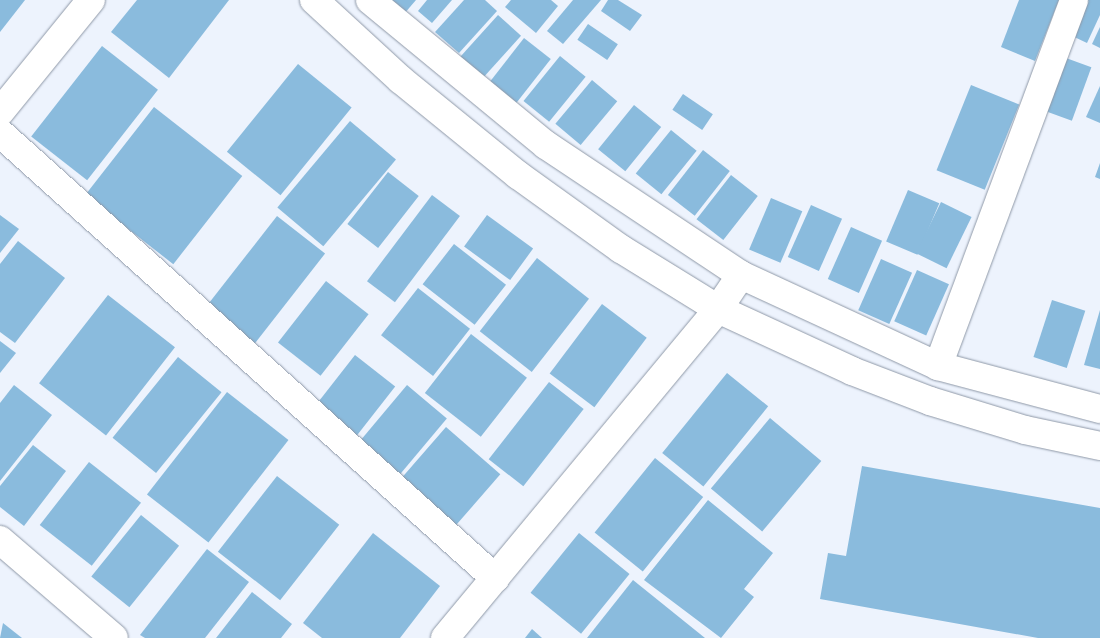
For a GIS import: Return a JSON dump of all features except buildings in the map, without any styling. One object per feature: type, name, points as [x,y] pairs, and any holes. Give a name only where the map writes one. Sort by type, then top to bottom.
[{"type":"street","points":[[0,112],[90,0]]},
{"type":"street","points":[[314,0],[401,80],[518,175],[621,249],[718,309],[852,371],[930,401],[1025,430],[1100,446]]},
{"type":"street","points":[[370,0],[546,145],[741,275],[938,366],[1100,409]]},
{"type":"street","points":[[938,366],[1074,0]]},
{"type":"street","points":[[0,133],[495,578]]},
{"type":"street","points":[[445,638],[718,309],[741,275]]},
{"type":"street","points":[[0,540],[114,638]]}]
